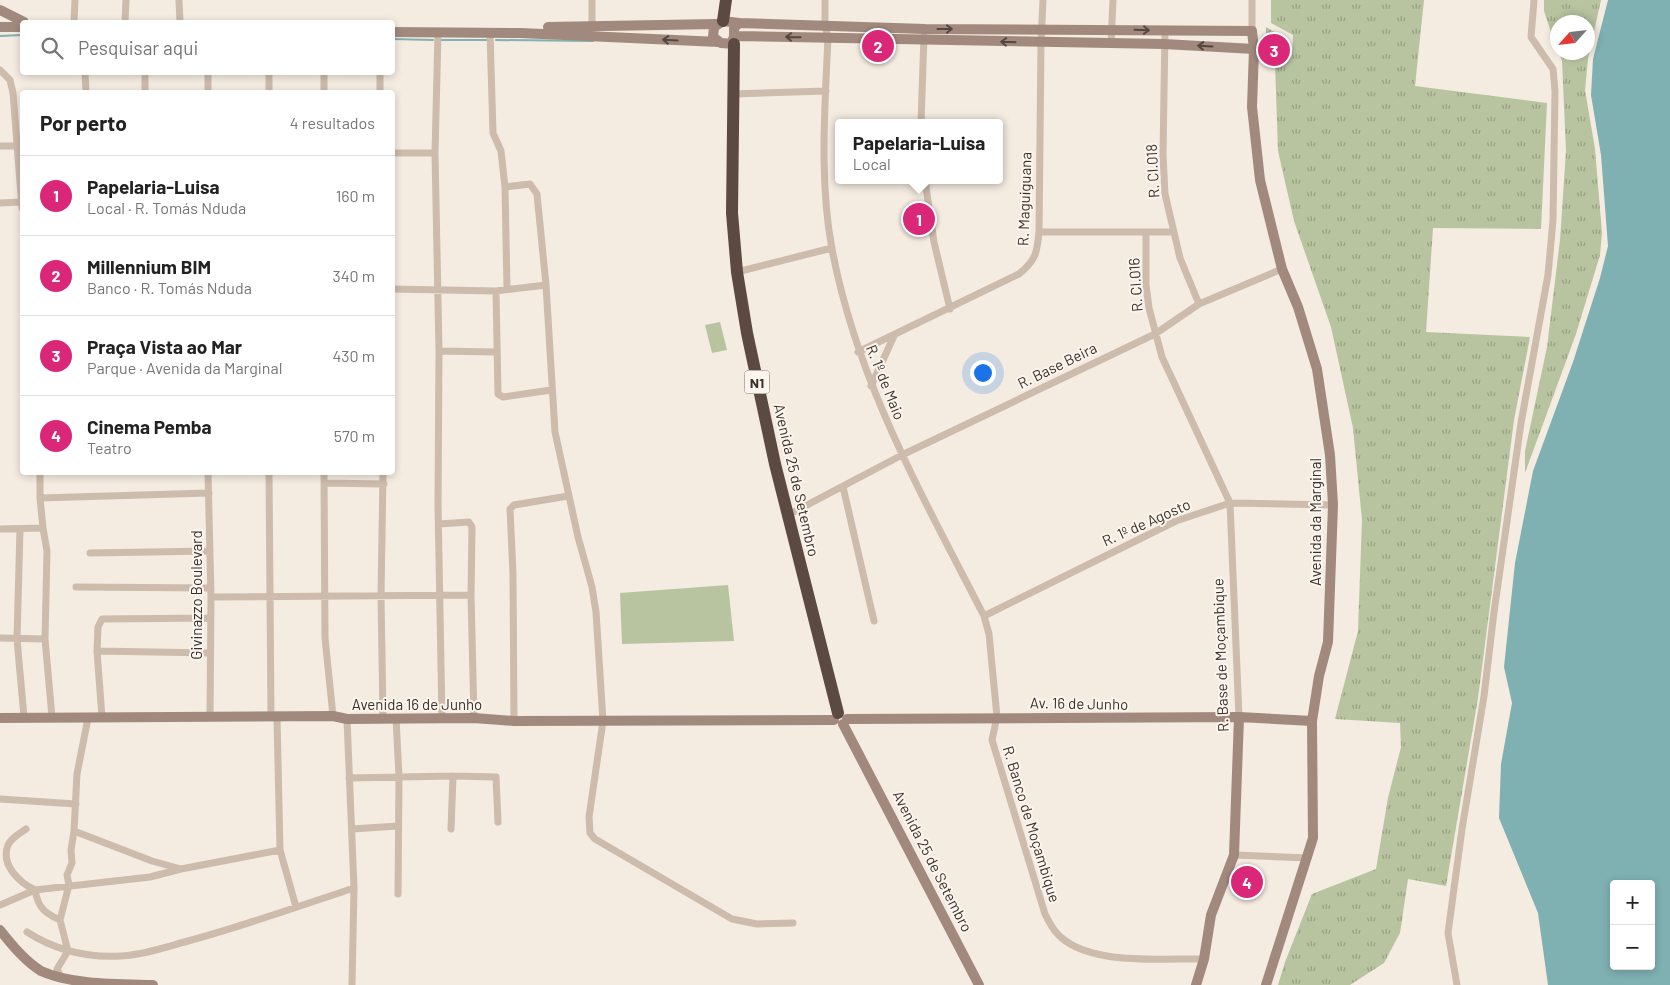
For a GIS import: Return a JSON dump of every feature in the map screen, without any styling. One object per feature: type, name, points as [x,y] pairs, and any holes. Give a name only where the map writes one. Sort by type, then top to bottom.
[{"type":"highway","points":[[719,23],[726,0]]},
{"type":"highway","name":"Avenida 25 de Setembro","points":[[736,40],[733,94],[732,213],[737,272],[746,333],[788,515],[841,719]]},
{"type":"street","points":[[74,20],[75,0]]},
{"type":"street","points":[[125,20],[126,0]]},
{"type":"street","points":[[179,0],[180,20]]},
{"type":"street","points":[[592,0],[592,27]]},
{"type":"street","points":[[825,0],[825,26]]},
{"type":"street","name":"R. Maguiguana","points":[[858,352],[950,309],[1019,274],[1032,264],[1037,251],[1039,232],[1040,43],[1043,0]]},
{"type":"street","points":[[1111,44],[1113,0]]},
{"type":"street","name":"Avenida da Marginal","points":[[1252,0],[1254,49],[1252,107],[1260,180],[1282,269],[1298,307],[1316,368],[1330,455],[1333,504],[1328,642],[1319,676],[1312,721],[1312,838],[1308,858],[1266,985]]},
{"type":"street","points":[[1457,985],[1448,933],[1462,829],[1484,696],[1521,423],[1538,343],[1548,275],[1553,220],[1553,69],[1531,37],[1534,0]]},
{"type":"street","points":[[0,10],[20,20]]},
{"type":"street","points":[[719,23],[712,34],[719,42]]},
{"type":"street","points":[[395,32],[621,32],[719,23],[925,29],[1252,31]]},
{"type":"street","points":[[736,40],[734,28],[739,23]]},
{"type":"street","name":"R. 1º de Maio","points":[[825,26],[828,37],[823,150],[832,248],[858,352],[871,386],[902,455],[984,616],[989,634],[996,717]]},
{"type":"street","points":[[0,27],[20,27]]},
{"type":"street","points":[[520,33],[536,28],[592,27],[621,32],[719,42],[828,37],[1040,43],[1164,44],[1254,49]]},
{"type":"street","points":[[921,119],[925,29]]},
{"type":"street","name":"R. CI.018","points":[[1165,31],[1163,155],[1165,194],[1180,258],[1199,304]]},
{"type":"street","points":[[438,33],[434,154],[439,351],[442,719]]},
{"type":"street","points":[[490,33],[493,133],[501,151],[505,186],[507,289]]},
{"type":"street","points":[[0,70],[10,80],[20,146],[0,146]]},
{"type":"street","points":[[85,75],[86,90]]},
{"type":"street","points":[[145,75],[145,90]]},
{"type":"street","points":[[208,75],[208,90]]},
{"type":"street","points":[[269,75],[269,90]]},
{"type":"street","points":[[324,75],[324,90]]},
{"type":"street","points":[[380,75],[380,90]]},
{"type":"street","points":[[733,94],[826,92]]},
{"type":"street","points":[[395,153],[434,154]]},
{"type":"street","points":[[505,186],[530,184],[537,194],[546,285],[555,432],[568,496],[592,587],[604,721],[588,828],[592,837],[732,919],[758,924],[793,923]]},
{"type":"street","points":[[927,184],[934,242],[950,309]]},
{"type":"street","points":[[0,203],[20,205]]},
{"type":"street","points":[[1039,232],[1146,234],[1173,232]]},
{"type":"street","name":"R. CI.016","points":[[1146,234],[1146,285],[1155,334]]},
{"type":"street","points":[[737,272],[832,248]]},
{"type":"street","name":"R. Base Beira","points":[[788,515],[902,455],[1155,334],[1199,304],[1282,269]]},
{"type":"street","points":[[395,289],[438,288],[496,291],[546,285]]},
{"type":"street","points":[[496,291],[495,352],[496,380],[499,396],[551,390]]},
{"type":"street","name":"R. Base de Moçambique","points":[[1155,334],[1162,357],[1230,504],[1239,717],[1234,855],[1211,915],[1204,959],[1196,985]]},
{"type":"street","points":[[871,386],[894,336]]},
{"type":"street","points":[[439,351],[495,352]]},
{"type":"street","points":[[40,475],[40,498],[47,551],[45,639],[52,717]]},
{"type":"street","name":"Givinazzo Boulevard","points":[[208,475],[211,588],[210,718]]},
{"type":"street","points":[[269,475],[269,597],[280,850],[296,907]]},
{"type":"street","points":[[324,475],[325,638],[333,716]]},
{"type":"street","points":[[383,475],[381,597],[384,717]]},
{"type":"street","points":[[324,483],[384,484]]},
{"type":"street","points":[[844,487],[874,621]]},
{"type":"street","points":[[40,498],[209,492]]},
{"type":"street","points":[[514,721],[513,574],[510,509],[514,505],[568,496]]},
{"type":"street","name":"R. 1º de Agosto","points":[[984,616],[1176,521],[1230,504],[1333,504]]},
{"type":"street","points":[[439,524],[465,522],[471,524],[474,718]]},
{"type":"street","points":[[0,529],[43,528]]},
{"type":"street","points":[[20,529],[17,639],[24,717]]},
{"type":"street","points":[[90,553],[210,551]]},
{"type":"street","points":[[76,587],[211,588]]},
{"type":"street","points":[[211,597],[471,595]]},
{"type":"street","points":[[102,717],[98,627],[102,619],[210,618]]},
{"type":"street","points":[[0,638],[45,639]]},
{"type":"street","points":[[98,651],[210,653]]},
{"type":"street","name":"Avenida 16 de Junho","points":[[0,718],[274,718],[333,716],[347,719],[384,717],[474,718],[514,721],[841,719]]},
{"type":"street","name":"R. Banco de Moçambique","points":[[996,717],[992,740],[1037,891],[1045,914],[1055,932],[1070,943],[1092,953],[1118,958],[1204,959]]},
{"type":"street","name":"Av. 16 de Junho","points":[[841,719],[1239,717],[1312,721]]},
{"type":"street","points":[[62,980],[57,969],[68,951],[60,920],[69,885],[67,875],[72,863],[71,850],[77,774],[88,718]]},
{"type":"street","points":[[396,718],[399,777],[398,894]]},
{"type":"street","points":[[347,719],[354,888],[352,985]]},
{"type":"street","name":"Avenida 25 de Setembro","points":[[841,719],[980,985]]},
{"type":"street","points":[[349,778],[453,776],[497,779],[498,822]]},
{"type":"street","points":[[451,829],[453,776]]},
{"type":"street","points":[[0,799],[76,804]]},
{"type":"street","points":[[352,828],[398,826]]},
{"type":"street","points":[[26,829],[16,836],[8,846],[8,861],[22,884],[35,890]]},
{"type":"street","points":[[74,831],[152,861],[181,869]]},
{"type":"street","points":[[0,905],[35,890],[150,877],[181,869],[280,850]]},
{"type":"street","points":[[1234,855],[1308,858]]},
{"type":"street","points":[[27,932],[50,945],[68,951],[102,956],[123,956],[214,934],[354,888]]},
{"type":"street","points":[[35,890],[38,906],[48,915],[60,920]]},
{"type":"street","points":[[0,930],[27,960],[42,972],[62,980],[81,984],[153,985]]},
{"type":"green space","points":[[1271,0],[1424,0],[1415,86],[1547,103],[1541,229],[1433,228],[1426,332],[1530,337],[1514,420],[1478,698],[1446,886],[1408,879],[1400,933],[1384,963],[1350,985],[1278,985],[1312,894],[1376,869],[1388,798],[1401,747],[1400,723],[1335,719],[1358,631],[1362,520],[1353,428],[1331,327],[1294,221],[1278,151],[1275,64],[1292,56],[1293,35],[1271,23]]},
{"type":"green space","points":[[1544,0],[1601,0],[1595,27],[1595,15],[1550,15],[1550,29],[1544,11]]},
{"type":"green space","points":[[1266,27],[1286,39],[1285,57],[1268,64]]},
{"type":"green space","points":[[1588,60],[1585,90],[1595,149],[1602,233],[1600,255],[1576,334],[1525,473],[1525,451],[1547,347],[1560,240],[1566,151],[1562,61]]},
{"type":"green space","points":[[720,322],[727,350],[712,353],[705,325]]},
{"type":"green space","points":[[728,585],[734,641],[622,644],[620,593]]},
{"type":"water","points":[[1608,0],[1670,0],[1670,985],[1548,985],[1538,913],[1499,818],[1501,764],[1512,703],[1504,667],[1515,563],[1533,471],[1573,362],[1600,278],[1608,246],[1601,155],[1591,95],[1593,60],[1595,60],[1595,51]]},
{"type":"waterway","points":[[0,36],[20,35]]},
{"type":"waterway","points":[[395,39],[433,40]]},
{"type":"waterway","points":[[441,40],[489,40]]},
{"type":"waterway","points":[[496,40],[593,41]]},
{"type":"place","name":"Millennium BIM","points":[[878,46]]},
{"type":"place","name":"Praça Vista ao Mar","points":[[1274,50]]},
{"type":"place","name":"Papelaria-Luisa","points":[[919,219]]},
{"type":"place","name":"Cinema Pemba","points":[[1247,882]]}]
